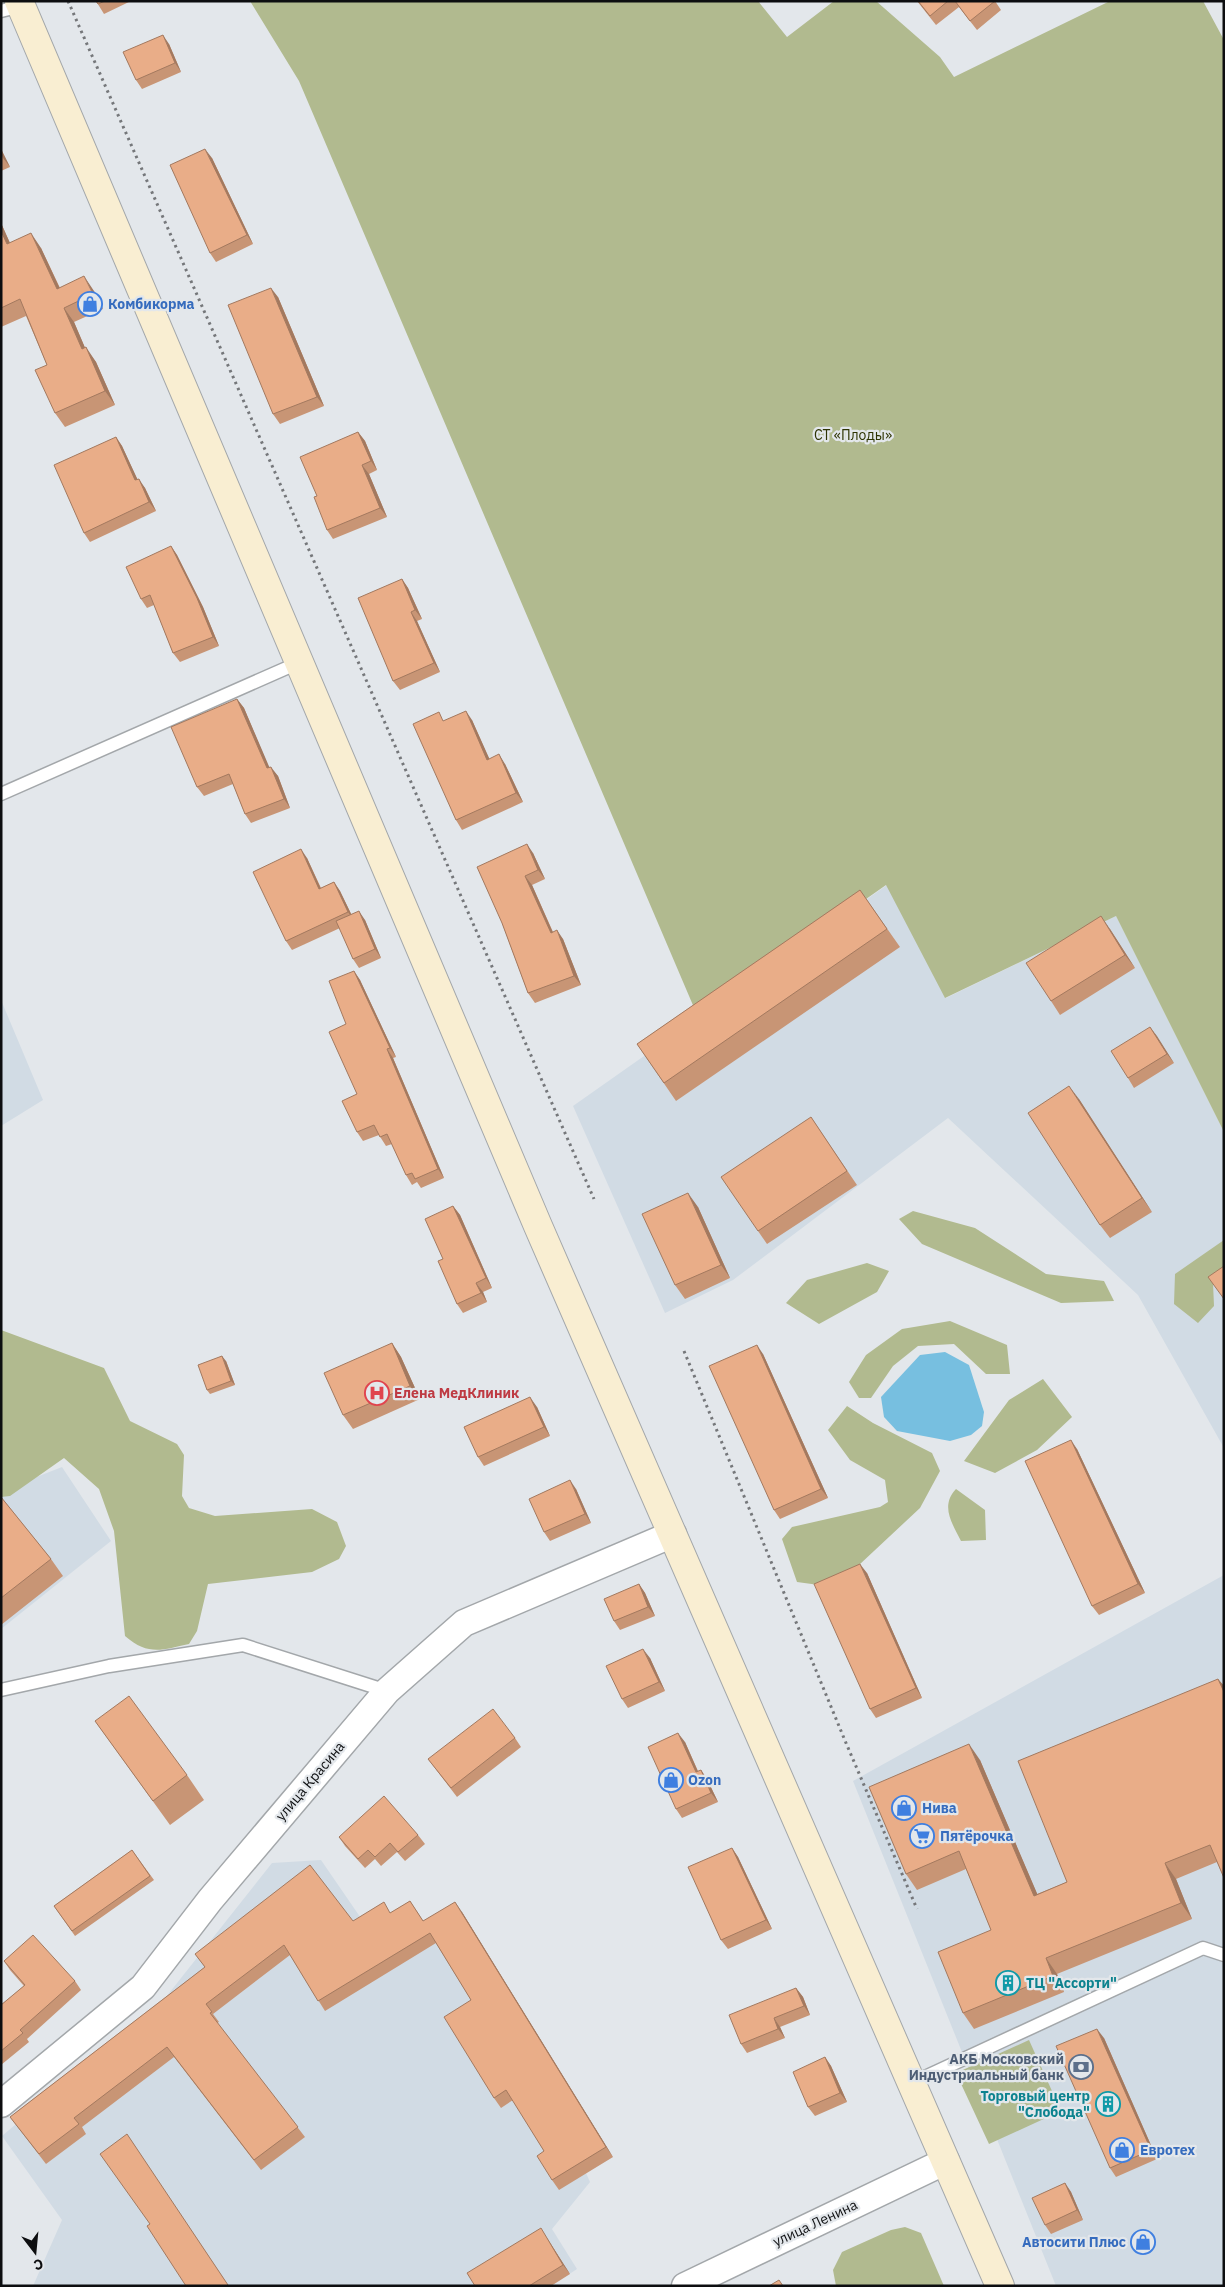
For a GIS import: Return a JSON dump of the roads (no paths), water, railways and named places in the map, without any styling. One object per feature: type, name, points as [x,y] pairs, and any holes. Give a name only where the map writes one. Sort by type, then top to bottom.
[{"type":"main road","points":[[13,6],[298,663],[538,1226],[1000,2286]]},
{"type":"street","name":"улица Красина","points":[[1,2104],[143,1987],[210,1900],[387,1690],[464,1623],[672,1534]]},
{"type":"street","name":"улица Ленина","points":[[685,2286],[946,2161]]},
{"type":"lane","points":[[1,794],[298,663]]},
{"type":"lane","points":[[1,1690],[109,1666],[243,1645],[387,1690]]},
{"type":"lane","points":[[912,2083],[1203,1948],[1224,1954]]},
{"type":"water","points":[[945,1352],[969,1365],[984,1412],[982,1426],[971,1435],[950,1441],[897,1431],[884,1417],[881,1397],[920,1355]]},
{"type":"place","name":"Комбикорма","points":[[90,304]]},
{"type":"place","name":"Елена МедКлиник","points":[[377,1393]]},
{"type":"place","name":"Ozon","points":[[671,1780]]},
{"type":"place","name":"Нива","points":[[904,1808]]},
{"type":"place","name":"Пятёрочка","points":[[922,1836]]},
{"type":"place","name":"ТЦ \"Ассорти\"","points":[[1008,1983]]},
{"type":"place","name":"АКБ Московский Индустриальный банк","points":[[1081,2067]]},
{"type":"place","name":"Торговый центр \"Слобода\"","points":[[1108,2104]]},
{"type":"place","name":"Евротех","points":[[1122,2150]]},
{"type":"place","name":"Автосити Плюс","points":[[1143,2242]]},
{"type":"park label","name":"СТ «Плоды»","points":[[853,435]]}]
